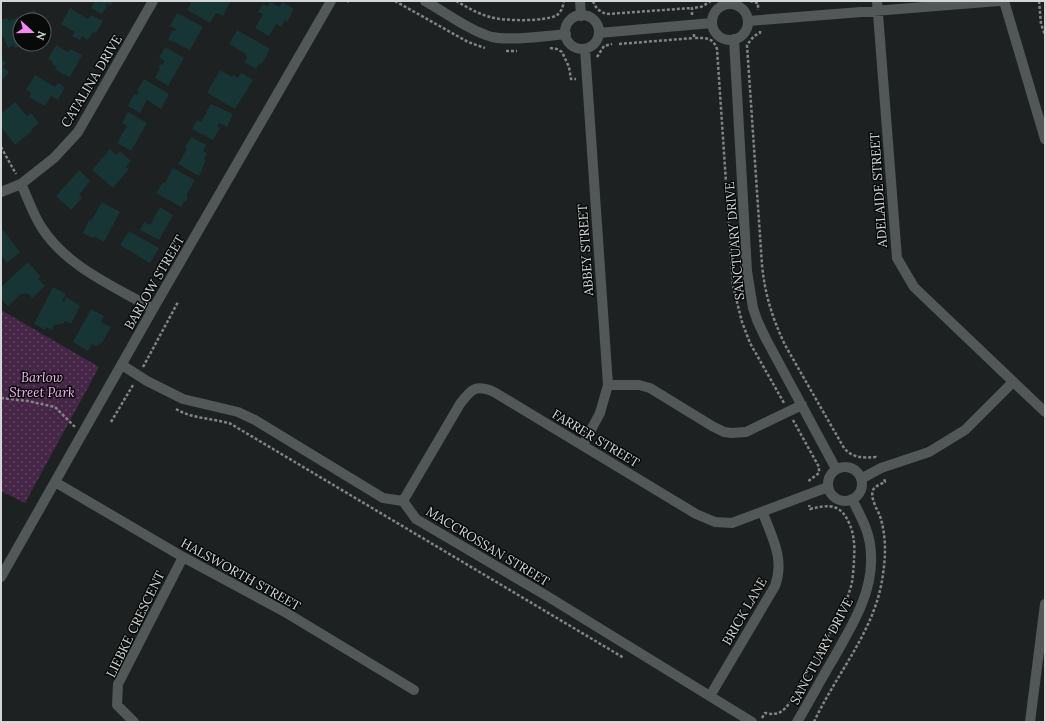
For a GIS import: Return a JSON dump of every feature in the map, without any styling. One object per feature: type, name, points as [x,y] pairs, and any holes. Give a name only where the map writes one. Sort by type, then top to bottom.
[{"type":"street","name":"CATALINA DRIVE","points":[[1,192],[22,184],[54,158],[78,132],[152,1]]},
{"type":"street","name":"BARLOW STREET","points":[[1,577],[153,309],[331,1]]},
{"type":"street","points":[[425,1],[439,4],[465,25],[492,36],[532,37],[566,34]]},
{"type":"street","points":[[580,1],[581,16]]},
{"type":"street","points":[[748,21],[878,6],[999,1]]},
{"type":"street","points":[[1004,1],[1045,139]]},
{"type":"street","points":[[727,2],[740,6],[747,15],[748,21],[745,32],[742,35],[734,39],[727,40],[718,36],[714,31],[712,23],[714,12],[727,2]]},
{"type":"street","name":"ADELAIDE STREET","points":[[878,6],[897,258],[914,287],[1045,412]]},
{"type":"street","points":[[581,16],[592,18],[599,27],[599,33],[595,43],[585,49],[574,47],[570,44],[566,34],[566,29],[571,20],[581,16]]},
{"type":"street","points":[[599,33],[712,23]]},
{"type":"street","name":"SANCTUARY DRIVE","points":[[734,39],[747,271],[753,308],[760,326],[836,469]]},
{"type":"street","name":"ABBEY STREET","points":[[583,445],[600,413],[608,385],[585,49]]},
{"type":"street","points":[[22,184],[42,228],[58,249],[76,265],[153,309]]},
{"type":"street","points":[[122,365],[183,399],[238,412],[255,420],[382,498],[403,501]]},
{"type":"street","points":[[861,479],[881,468],[930,452],[965,430],[1013,382]]},
{"type":"street","points":[[608,385],[639,385],[650,388],[712,426],[724,432],[732,433],[746,432],[802,405]]},
{"type":"street","name":"FARRER STREET","points":[[403,501],[460,404],[468,392],[476,388],[484,388],[494,392],[706,519],[723,524],[732,523],[763,513],[828,487]]},
{"type":"street","points":[[842,467],[853,468],[859,473],[861,479],[861,490],[852,499],[846,501],[835,498],[831,494],[828,487],[829,477],[836,469],[842,467]]},
{"type":"street","name":"HALSWORTH STREET","points":[[56,482],[183,557],[285,612],[414,690]]},
{"type":"street","name":"SANCTUARY DRIVE","points":[[797,722],[850,628],[862,603],[868,582],[871,569],[871,556],[867,527],[852,499]]},
{"type":"street","name":"MACCROSSAN STREET","points":[[403,501],[416,519],[752,722]]},
{"type":"street","name":"BRICK LANE","points":[[710,696],[775,586],[778,576],[780,566],[779,555],[763,513]]},
{"type":"street","name":"LIEBKE CRESCENT","points":[[134,722],[117,705],[118,684],[183,557]]},
{"type":"street","points":[[1030,722],[1045,604]]},
{"type":"path","points":[[456,1],[475,12],[488,17],[510,21],[550,18],[558,14],[564,1]]},
{"type":"path","points":[[593,1],[600,12],[607,14],[692,8]]},
{"type":"path","points":[[750,1],[758,3],[760,33],[754,36],[748,45],[762,265],[768,305],[785,344],[844,448],[848,453],[855,456],[876,457],[885,482],[875,488],[872,496],[880,517],[885,550],[885,564],[879,599],[868,625],[814,722]]},
{"type":"path","points":[[1040,1],[1041,24],[1045,35]]},
{"type":"path","points":[[1,146],[22,184]]},
{"type":"path","points":[[111,422],[132,388],[178,302]]},
{"type":"path","points":[[132,388],[138,388]]},
{"type":"path","points":[[1,398],[28,401],[55,407],[75,428],[84,432]]},
{"type":"path","points":[[176,409],[186,415],[221,420],[231,424],[626,659]]},
{"type":"green space","name":"Barlow Street Park","points":[[1,310],[99,367],[25,503],[1,491]]},
{"type":"building","points":[[95,1],[100,3],[101,1],[113,1],[111,5],[105,5],[107,6],[102,14],[91,8]]},
{"type":"building","points":[[188,1],[231,1],[223,16],[216,13],[210,23],[187,10],[191,3]]},
{"type":"building","points":[[270,2],[280,7],[282,2],[294,9],[287,22],[285,20],[281,27],[276,24],[269,36],[255,28],[263,14],[258,12],[263,4],[268,7]]},
{"type":"building","points":[[70,8],[88,19],[91,15],[103,21],[96,33],[93,32],[88,40],[82,36],[80,40],[72,36],[75,32],[61,24]]},
{"type":"building","points":[[177,13],[203,27],[190,50],[168,39],[173,30],[176,31],[176,29],[170,26]]},
{"type":"building","points":[[7,18],[9,21],[12,20],[12,46],[8,48],[3,36],[1,37],[1,20]]},
{"type":"building","points":[[237,30],[270,49],[262,64],[260,63],[256,69],[244,62],[247,57],[245,55],[246,54],[229,44]]},
{"type":"building","points":[[56,45],[68,52],[70,49],[82,55],[70,77],[55,70],[57,67],[48,59]]},
{"type":"building","points":[[165,47],[184,58],[168,86],[155,78],[160,69],[158,68],[165,61],[159,58]]},
{"type":"building","points":[[1,58],[6,63],[3,67],[9,72],[3,79],[1,78]]},
{"type":"building","points":[[220,70],[232,77],[233,75],[238,78],[241,73],[253,80],[235,109],[207,93]]},
{"type":"building","points":[[35,75],[55,87],[58,83],[65,87],[58,100],[51,96],[45,106],[29,97],[31,93],[26,90]]},
{"type":"building","points":[[144,79],[169,94],[161,109],[147,100],[140,113],[128,106],[134,94],[137,95],[139,92],[137,91]]},
{"type":"building","points":[[15,102],[27,116],[31,113],[39,123],[15,145],[1,127],[1,114]]},
{"type":"building","points":[[211,104],[233,114],[227,127],[219,123],[217,126],[220,128],[213,140],[192,129],[197,120],[201,122]]},
{"type":"building","points":[[128,112],[147,123],[131,151],[117,143],[127,126],[122,123]]},
{"type":"building","points":[[191,137],[206,145],[203,151],[207,154],[204,159],[206,160],[199,176],[178,164],[187,149],[185,148]]},
{"type":"building","points":[[110,149],[116,155],[120,151],[131,161],[126,167],[129,169],[113,188],[92,170]]},
{"type":"building","points":[[173,168],[195,180],[186,196],[188,197],[186,202],[184,201],[181,207],[156,193],[163,182],[165,183]]},
{"type":"building","points":[[79,170],[90,181],[79,195],[82,198],[71,210],[56,196]]},
{"type":"building","points":[[102,202],[120,212],[104,242],[83,233],[89,220],[91,221]]},
{"type":"building","points":[[160,207],[173,215],[159,240],[140,230],[144,222],[150,225]]},
{"type":"building","points":[[3,230],[20,252],[7,263],[1,255],[1,232]]},
{"type":"building","points":[[129,231],[159,248],[150,263],[120,245]]},
{"type":"building","points":[[28,262],[41,277],[38,279],[45,286],[32,298],[29,294],[21,294],[8,306],[1,299],[1,287]]},
{"type":"building","points":[[53,287],[66,294],[62,301],[64,302],[66,297],[80,306],[71,324],[65,321],[64,323],[58,325],[55,324],[52,330],[46,327],[45,330],[34,324]]},
{"type":"building","points":[[91,309],[104,316],[101,322],[111,327],[102,343],[95,346],[92,344],[88,351],[73,342]]}]
